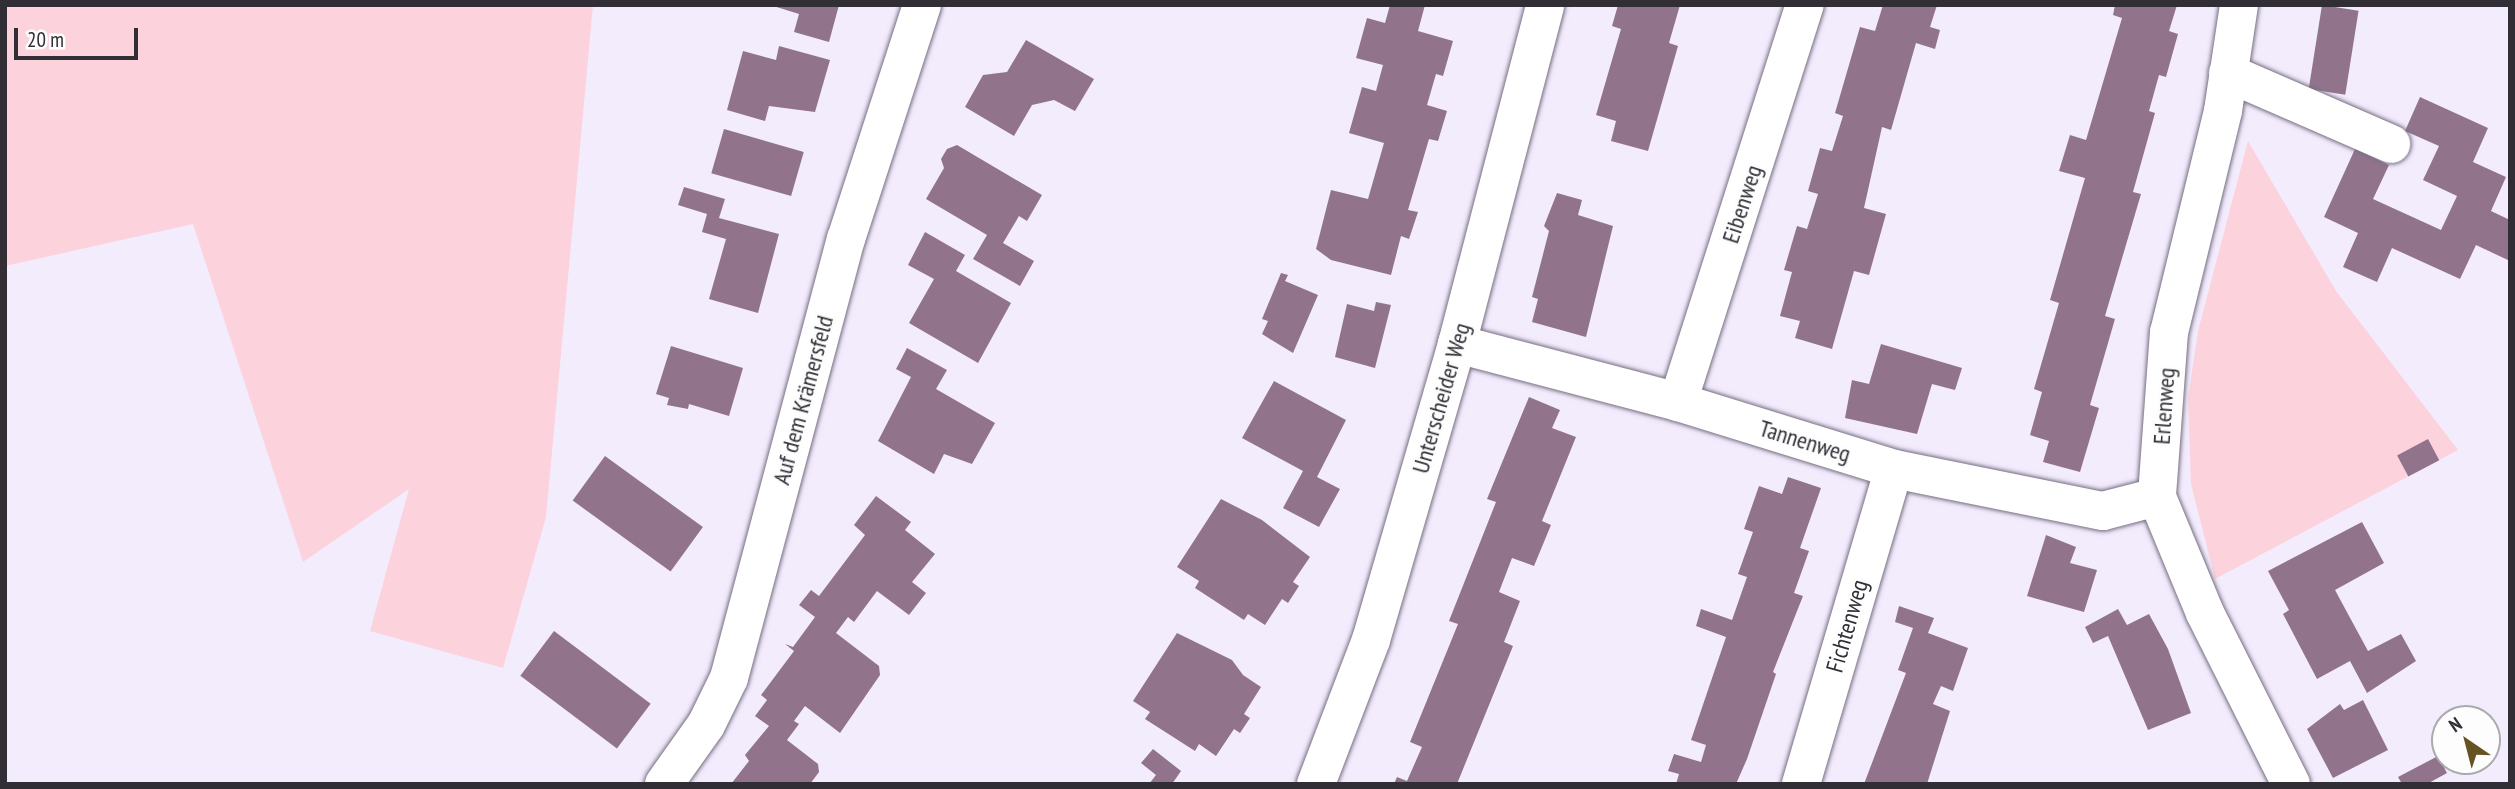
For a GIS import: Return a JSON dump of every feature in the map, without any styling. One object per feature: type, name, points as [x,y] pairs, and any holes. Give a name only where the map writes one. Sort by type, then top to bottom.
[{"type":"street","name":"Auf dem Krämersfeld","points":[[664,784],[706,725],[729,678],[846,239],[922,5]]},
{"type":"street","name":"Unterscheider Weg","points":[[1316,784],[1371,640],[1457,344],[1545,5]]},
{"type":"street","name":"Eibenweg","points":[[1678,402],[1805,5]]},
{"type":"street","name":"Erlenweg","points":[[2239,5],[2228,73],[2169,332],[2157,497],[2205,613],[2291,784]]},
{"type":"street","points":[[2228,73],[2391,144]]},
{"type":"street","name":"Tannenweg","points":[[1457,344],[1678,402],[1894,468],[2103,510],[2157,497]]},
{"type":"street","name":"Fichtenweg","points":[[1801,784],[1894,468]]},
{"type":"shaded area","points":[[5,5],[593,5],[546,517],[503,668],[370,631],[409,489],[303,562],[193,224],[5,266]]},
{"type":"shaded area","points":[[2248,141],[2336,291],[2458,450],[2215,579],[2191,484],[2188,399],[2198,331]]},
{"type":"building","points":[[770,5],[839,5],[829,42],[794,32],[799,14]]},
{"type":"building","points":[[1390,5],[1425,5],[1418,31],[1453,41],[1443,76],[1436,74],[1427,105],[1447,111],[1438,141],[1429,139],[1408,210],[1418,212],[1409,239],[1401,236],[1391,275],[1331,260],[1316,249],[1331,190],[1368,199],[1384,143],[1349,133],[1362,87],[1376,91],[1383,65],[1356,58],[1367,18],[1385,23]]},
{"type":"building","points":[[1618,5],[1680,5],[1669,43],[1678,46],[1648,151],[1611,141],[1616,121],[1596,115],[1621,29],[1612,26]]},
{"type":"building","points":[[1883,5],[1937,5],[1930,27],[1940,30],[1935,49],[1916,43],[1891,130],[1882,127],[1864,208],[1886,214],[1869,275],[1854,271],[1832,349],[1795,338],[1800,321],[1780,316],[1792,272],[1784,270],[1797,226],[1807,229],[1818,194],[1808,191],[1820,148],[1832,151],[1843,116],[1835,113],[1860,27],[1875,31]]},
{"type":"building","points":[[2115,5],[2177,5],[2169,31],[2178,34],[2166,77],[2159,75],[2149,111],[2155,113],[2133,192],[2141,194],[2105,316],[2115,319],[2090,405],[2099,408],[2080,472],[2043,462],[2049,441],[2030,435],[2042,392],[2034,389],[2059,303],[2050,300],[2085,178],[2059,171],[2070,135],[2086,140],[2122,18],[2113,15]]},
{"type":"building","points":[[2322,5],[2359,11],[2345,95],[2309,89]]},
{"type":"building","points":[[1026,40],[1094,79],[1075,111],[1054,100],[1032,105],[1014,136],[965,107],[983,75],[1007,72]]},
{"type":"building","points":[[779,46],[830,60],[815,112],[769,106],[765,121],[727,110],[743,51],[776,60]]},
{"type":"building","points":[[2420,97],[2488,128],[2473,162],[2506,177],[2491,211],[2510,220],[2510,261],[2476,245],[2460,279],[2392,248],[2377,282],[2343,267],[2358,233],[2324,217],[2355,149],[2389,165],[2373,199],[2441,230],[2457,196],[2423,180],[2439,146],[2405,131]]},
{"type":"building","points":[[724,129],[804,152],[791,196],[711,173]]},
{"type":"building","points":[[957,145],[1042,195],[1027,221],[1019,216],[1003,243],[1034,261],[1020,286],[973,259],[987,235],[926,199],[944,168],[941,159],[947,149]]},
{"type":"building","points":[[684,187],[725,199],[719,218],[779,234],[758,313],[709,299],[726,239],[702,232],[707,214],[678,205]]},
{"type":"building","points":[[1557,193],[1582,200],[1578,215],[1613,226],[1586,337],[1532,322],[1538,299],[1532,297],[1549,231],[1544,226]]},
{"type":"building","points":[[925,232],[965,255],[956,271],[1011,303],[978,363],[909,323],[934,279],[908,265]]},
{"type":"building","points":[[1281,273],[1288,275],[1285,281],[1318,295],[1293,353],[1262,334],[1268,321],[1262,319]]},
{"type":"building","points":[[1376,302],[1391,305],[1375,368],[1335,357],[1347,304],[1374,311]]},
{"type":"building","points":[[1881,344],[1962,368],[1955,390],[1932,384],[1917,434],[1845,418],[1852,380],[1869,384]]},
{"type":"building","points":[[671,346],[743,368],[729,416],[689,404],[688,409],[667,405],[669,398],[656,394]]},
{"type":"building","points":[[907,348],[947,370],[936,389],[995,423],[972,464],[944,454],[934,474],[878,441],[911,377],[896,369]]},
{"type":"building","points":[[1274,381],[1346,420],[1317,477],[1340,489],[1319,527],[1283,508],[1303,471],[1242,438]]},
{"type":"building","points":[[1529,397],[1560,410],[1552,428],[1576,437],[1542,521],[1551,525],[1534,566],[1512,558],[1499,592],[1520,601],[1504,642],[1513,646],[1457,784],[1394,784],[1397,777],[1407,781],[1422,747],[1410,742],[1458,624],[1449,621],[1496,502],[1487,499]]},
{"type":"building","points":[[2428,439],[2439,460],[2408,477],[2397,455]]},
{"type":"building","points":[[605,456],[703,527],[671,572],[573,500]]},
{"type":"building","points":[[1788,477],[1821,488],[1800,548],[1809,551],[1794,593],[1803,596],[1773,672],[1776,674],[1747,759],[1736,784],[1676,784],[1679,774],[1668,771],[1674,754],[1701,762],[1706,745],[1691,740],[1726,637],[1696,626],[1701,609],[1732,620],[1747,577],[1738,574],[1753,532],[1744,529],[1759,486],[1782,494]]},
{"type":"building","points":[[876,496],[911,522],[905,530],[935,554],[912,582],[926,593],[909,615],[877,591],[854,622],[848,617],[836,633],[879,666],[880,675],[840,733],[805,706],[794,721],[799,724],[787,740],[818,764],[819,772],[810,784],[731,784],[749,761],[745,755],[769,726],[755,716],[767,700],[761,695],[794,651],[785,644],[793,647],[815,617],[799,605],[811,590],[819,596],[865,535],[854,525]]},
{"type":"building","points":[[1221,499],[1262,520],[1310,557],[1293,582],[1299,586],[1288,603],[1282,599],[1265,625],[1248,614],[1244,620],[1195,588],[1199,581],[1177,567]]},
{"type":"building","points":[[2362,522],[2384,563],[2335,590],[2368,651],[2401,634],[2416,661],[2367,693],[2350,661],[2317,679],[2283,614],[2289,610],[2268,571]]},
{"type":"building","points":[[2046,535],[2076,547],[2070,563],[2097,570],[2084,612],[2027,596]]},
{"type":"building","points":[[1899,606],[1934,618],[1928,633],[1968,648],[1953,691],[1941,686],[1933,704],[1950,711],[1927,784],[1864,784],[1906,673],[1898,670],[1913,628],[1895,622]]},
{"type":"building","points":[[2118,609],[2127,625],[2149,614],[2168,649],[2191,713],[2148,730],[2108,636],[2093,643],[2085,627]]},
{"type":"building","points":[[554,631],[651,704],[617,749],[520,676]]},
{"type":"building","points":[[1177,633],[1232,660],[1243,675],[1261,687],[1244,714],[1250,718],[1240,733],[1234,729],[1216,756],[1199,744],[1195,751],[1145,719],[1150,712],[1133,701]]},
{"type":"building","points":[[2363,700],[2388,750],[2333,778],[2307,729],[2340,704],[2344,710]]},
{"type":"building","points":[[1153,749],[1181,771],[1172,784],[1149,784],[1156,775],[1141,763]]},
{"type":"building","points":[[2431,760],[2431,775],[2443,775],[2427,784],[2402,784],[2398,777]]}]
